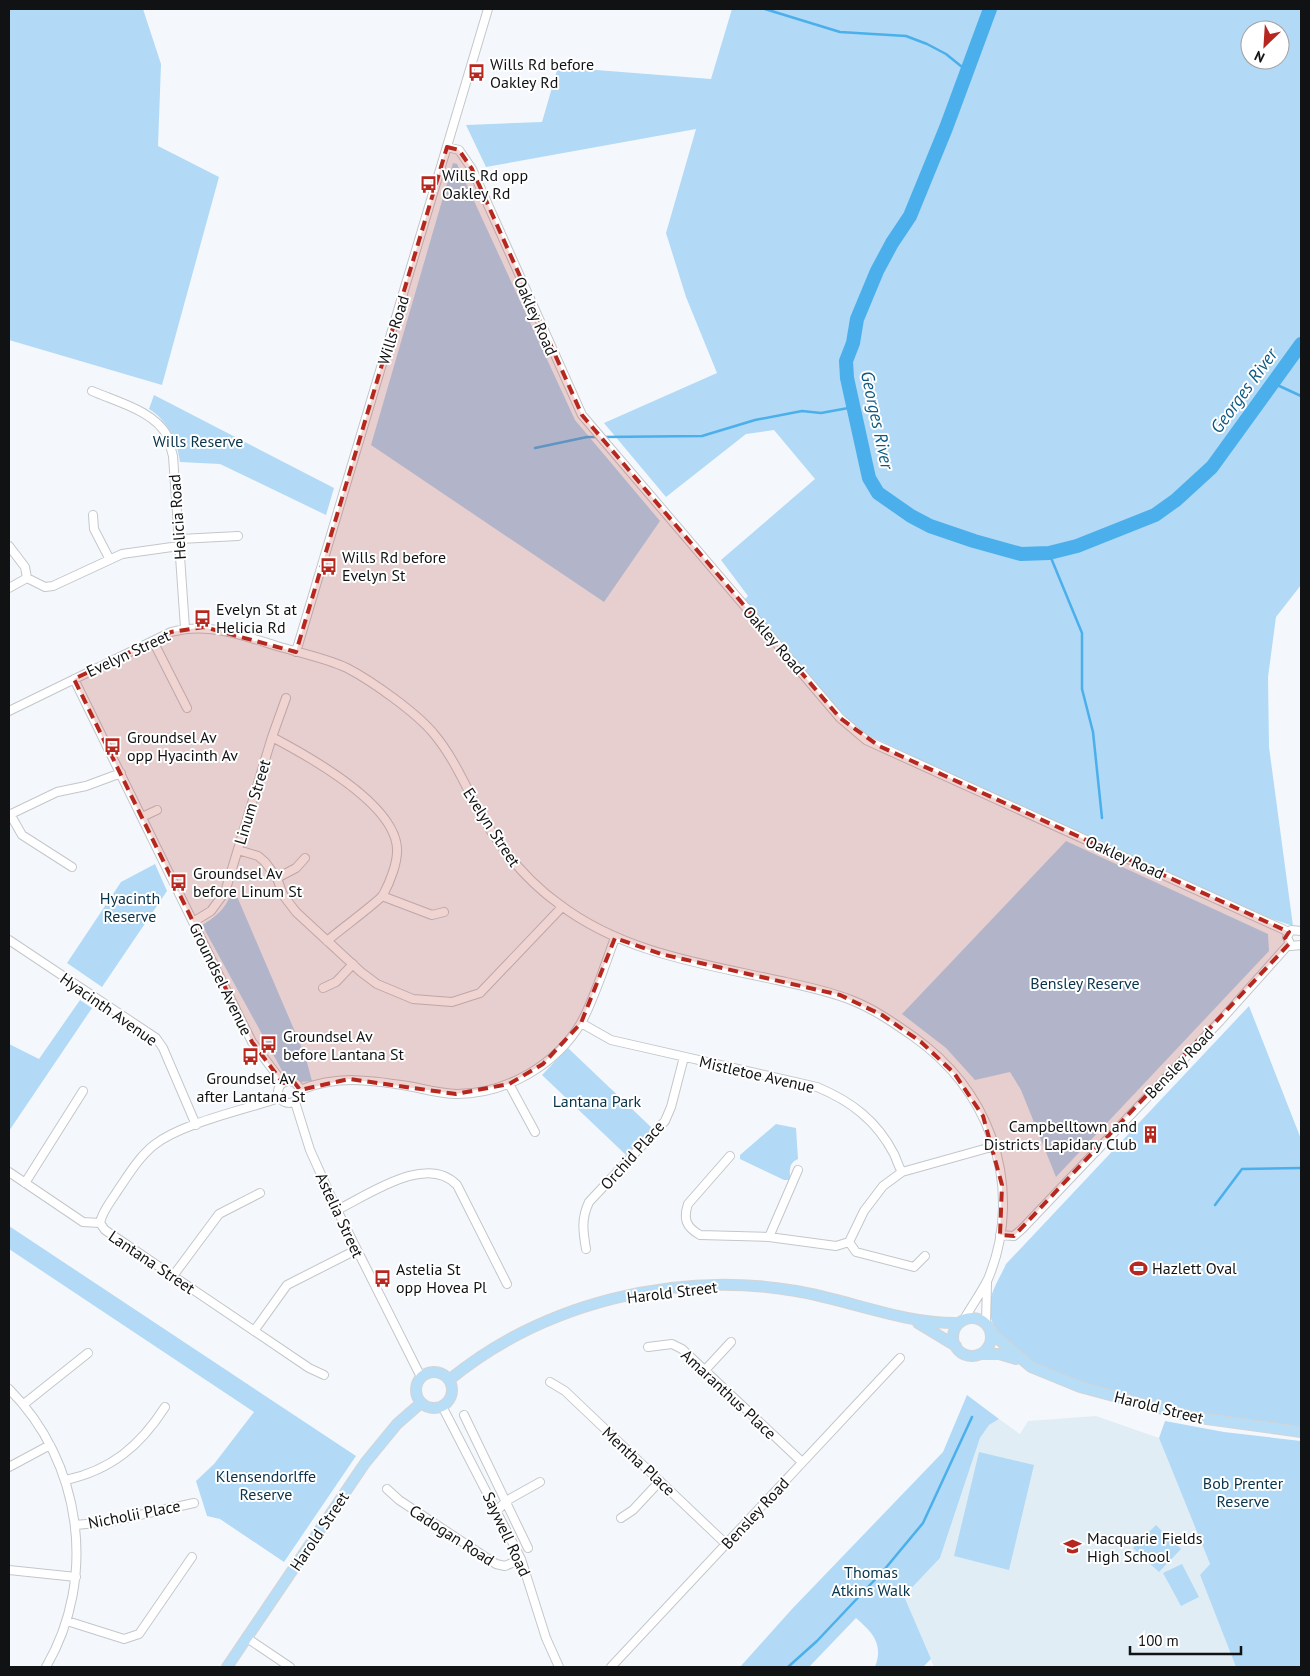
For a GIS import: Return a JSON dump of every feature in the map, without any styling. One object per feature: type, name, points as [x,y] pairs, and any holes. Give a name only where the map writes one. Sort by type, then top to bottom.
[{"type":"main road","name":"Harold Street","points":[[449,1380],[472,1362],[496,1347],[544,1322],[595,1304],[656,1291],[697,1286],[757,1286],[829,1298],[912,1319],[961,1322]]},
{"type":"main road","points":[[975,1318],[988,1328],[988,1347],[981,1354],[966,1355],[956,1346],[954,1332],[961,1322],[975,1318]]},
{"type":"main road","name":"Harold Street","points":[[912,1319],[956,1346]]},
{"type":"main road","name":"Harold Street","points":[[988,1328],[1022,1361]]},
{"type":"main road","name":"Harold Street","points":[[981,1354],[1007,1356],[1080,1387],[1155,1408],[1226,1422],[1301,1432]]},
{"type":"main road","points":[[431,1372],[438,1372],[449,1380],[452,1394],[442,1406],[430,1408],[421,1403],[416,1390],[421,1377],[431,1372]]},
{"type":"main road","name":"Harold Street","points":[[227,1667],[364,1463],[397,1424],[421,1403]]},
{"type":"street","name":"Wills Road","points":[[296,652],[488,9]]},
{"type":"street","name":"Oakley Road","points":[[447,147],[459,150],[472,169],[582,415],[840,718],[861,736],[879,746],[1289,932]]},
{"type":"street","name":"Helicia Road","points":[[92,391],[148,416],[159,425],[168,438],[173,456],[185,628]]},
{"type":"street","points":[[93,515],[94,529],[109,558]]},
{"type":"street","points":[[27,578],[45,586],[53,586],[109,558],[131,552],[179,542],[238,536]]},
{"type":"street","points":[[9,546],[25,568],[27,578]]},
{"type":"street","points":[[9,588],[27,578]]},
{"type":"street","name":"Evelyn Street","points":[[9,711],[153,641],[185,628],[218,629],[347,669],[426,725],[448,753],[483,818],[510,858],[529,879],[562,907],[615,938],[661,954],[840,996],[882,1015],[921,1042],[948,1066],[978,1107],[995,1146],[1002,1185],[1000,1235],[987,1280],[961,1322]]},
{"type":"street","points":[[153,641],[186,708]]},
{"type":"street","name":"Groundsel Avenue","points":[[74,679],[252,1042],[283,1083]]},
{"type":"street","name":"Linum Street","points":[[193,922],[211,911],[221,899],[286,698]]},
{"type":"street","points":[[272,737],[309,758],[365,796],[375,806],[394,835],[398,848],[395,864],[382,896],[327,941]]},
{"type":"street","points":[[72,867],[22,835],[10,815],[57,792],[86,786],[121,773]]},
{"type":"street","points":[[142,817],[157,810]]},
{"type":"street","points":[[238,850],[258,856],[277,878],[283,895],[296,912],[353,964],[377,984],[413,1000],[452,1002],[480,993],[562,907]]},
{"type":"street","points":[[277,878],[296,868],[305,858]]},
{"type":"street","points":[[382,896],[432,916],[444,912]]},
{"type":"street","points":[[1301,931],[1294,929],[1289,932],[1287,937],[1289,944],[1296,947],[1301,945]]},
{"type":"street","points":[[300,1090],[329,1080],[349,1079],[368,1080],[456,1094],[509,1084],[544,1064],[581,1023],[615,938]]},
{"type":"street","name":"Hyacinth Avenue","points":[[9,940],[156,1038],[163,1048],[196,1125]]},
{"type":"street","name":"Bensley Road","points":[[1000,1235],[1014,1236],[1022,1229],[1220,1021],[1289,944]]},
{"type":"street","points":[[323,988],[336,982],[353,964]]},
{"type":"street","name":"Mistletoe Avenue","points":[[581,1023],[611,1040],[817,1087],[837,1095],[864,1114],[877,1126],[895,1155],[902,1172]]},
{"type":"street","name":"Orchid Place","points":[[586,1249],[582,1227],[584,1212],[589,1202],[665,1121],[671,1107],[684,1057]]},
{"type":"street","points":[[294,1082],[300,1090],[299,1097],[295,1102],[287,1103],[279,1098],[278,1090],[283,1083],[294,1082]]},
{"type":"street","points":[[509,1084],[535,1132]]},
{"type":"street","points":[[25,1183],[83,1091]]},
{"type":"street","name":"Lantana Street","points":[[279,1098],[196,1125],[162,1139],[143,1155],[103,1214],[100,1223],[104,1230],[309,1368],[324,1375]]},
{"type":"street","name":"Astelia Street","points":[[295,1102],[310,1150],[337,1210],[421,1377]]},
{"type":"street","points":[[730,1156],[688,1204],[685,1214],[686,1222],[691,1230],[700,1235],[769,1237],[836,1246],[849,1242],[864,1211],[883,1186],[902,1172],[995,1146]]},
{"type":"street","points":[[769,1237],[798,1170]]},
{"type":"street","points":[[337,1210],[413,1173],[428,1171],[442,1175],[457,1185],[507,1284]]},
{"type":"street","points":[[9,1172],[83,1222],[100,1223]]},
{"type":"street","points":[[173,1276],[219,1214],[260,1193]]},
{"type":"street","points":[[849,1242],[856,1252],[914,1267],[925,1256]]},
{"type":"street","points":[[254,1331],[287,1285],[356,1250]]},
{"type":"street","name":"Evelyn Street","points":[[987,1280],[988,1328]]},
{"type":"street","points":[[706,1369],[732,1342]]},
{"type":"street","name":"Amaranthus Place","points":[[648,1347],[672,1344],[682,1349],[706,1369],[802,1462]]},
{"type":"street","points":[[24,1404],[88,1352]]},
{"type":"street","name":"Bensley Road","points":[[611,1667],[900,1358]]},
{"type":"street","name":"Mentha Place","points":[[550,1382],[565,1391],[726,1544]]},
{"type":"street","points":[[9,1389],[24,1404],[40,1425],[66,1480],[78,1548],[76,1577],[66,1621],[46,1667]]},
{"type":"street","name":"Saywell Road","points":[[442,1406],[521,1559],[546,1638],[559,1667]]},
{"type":"street","points":[[66,1480],[86,1476],[114,1461],[149,1431],[165,1407]]},
{"type":"street","points":[[464,1414],[528,1548]]},
{"type":"street","points":[[9,1467],[50,1445]]},
{"type":"street","points":[[621,1518],[633,1510],[660,1481]]},
{"type":"street","points":[[497,1511],[506,1501],[540,1482]]},
{"type":"street","name":"Cadogan Road","points":[[387,1489],[399,1500],[496,1564],[505,1566],[521,1559]]},
{"type":"street","name":"Nicholii Place","points":[[75,1526],[108,1522],[194,1503]]},
{"type":"street","points":[[66,1621],[124,1639],[132,1638],[139,1634],[192,1557]]},
{"type":"street","points":[[9,1570],[76,1577]]},
{"type":"street","points":[[247,1638],[290,1667]]},
{"type":"highlighted area","points":[[447,147],[459,150],[472,169],[582,415],[840,718],[879,746],[1289,932],[1285,938],[1289,944],[1014,1236],[1000,1235],[1002,1185],[983,1116],[954,1073],[921,1042],[882,1015],[840,995],[661,954],[615,938],[581,1023],[543,1064],[509,1084],[456,1094],[349,1079],[300,1090],[294,1082],[283,1083],[252,1042],[74,679],[171,632],[204,627],[296,652]]},
{"type":"shaded area","name":"Macquarie Fields High School","points":[[1096,1416],[1159,1438],[1210,1564],[1200,1575],[1236,1667],[934,1667],[904,1596],[940,1558],[980,1438],[989,1425],[999,1419],[1020,1434],[1028,1421]]},
{"type":"green space","points":[[9,9],[143,9],[161,64],[158,146],[219,177],[162,385],[9,340]]},
{"type":"green space","points":[[732,9],[1301,9],[1301,585],[1276,617],[1268,677],[1269,747],[1293,926],[1272,919],[982,789],[861,732],[838,709],[744,600],[748,596],[721,560],[815,479],[774,430],[746,434],[666,497],[604,423],[717,373],[686,297],[666,233],[696,129],[486,167],[466,125],[542,122],[558,67],[711,79]]},
{"type":"green space","points":[[453,163],[457,164],[575,420],[660,521],[604,602],[371,445]]},
{"type":"green space","name":"Wills Reserve","points":[[154,395],[334,488],[326,515],[220,464],[180,462],[177,446],[166,425],[149,409]]},
{"type":"green space","name":"Bensley Reserve","points":[[1066,841],[1268,934],[1269,951],[1056,1177],[1021,1090],[1010,1072],[975,1080],[946,1048],[902,1014]]},
{"type":"green space","name":"Hyacinth Reserve","points":[[155,864],[167,891],[102,987],[67,963],[121,882]]},
{"type":"green space","points":[[233,887],[305,1055],[312,1081],[301,1082],[285,1076],[202,925],[222,909]]},
{"type":"green space","points":[[80,1000],[92,1008],[9,1131],[9,1044],[39,1059]]},
{"type":"green space","points":[[1249,1006],[1301,1139],[1301,1427],[1235,1421],[1186,1413],[1072,1379],[1020,1355],[1006,1343],[996,1330],[989,1308],[997,1282],[1006,1264]]},
{"type":"green space","name":"Lantana Park","points":[[568,1048],[652,1128],[626,1155],[542,1075]]},
{"type":"green space","points":[[776,1124],[796,1128],[798,1159],[791,1165],[790,1180],[784,1180],[740,1159],[740,1155]]},
{"type":"green space","name":"Klensendorlffe Reserve","points":[[9,1226],[356,1456],[284,1562],[220,1519],[207,1516],[196,1481],[214,1464],[254,1412],[9,1249]]},
{"type":"green space","name":"Thomas Atkins Walk","points":[[967,1395],[999,1419],[989,1425],[980,1438],[940,1558],[904,1596],[931,1659],[923,1667],[875,1667],[878,1652],[875,1639],[856,1618],[809,1667],[740,1667],[792,1609],[943,1452]]},
{"type":"green space","name":"Bob Prenter Reserve","points":[[1165,1421],[1224,1432],[1301,1441],[1301,1667],[1236,1667],[1200,1575],[1210,1564],[1159,1438]]},
{"type":"green space","points":[[979,1452],[1034,1465],[1009,1570],[954,1556]]},
{"type":"green space","points":[[1156,1525],[1167,1536],[1162,1542],[1164,1543],[1170,1538],[1181,1549],[1159,1572],[1147,1561],[1152,1555],[1150,1554],[1145,1559],[1133,1548]]},
{"type":"green space","points":[[1182,1564],[1199,1597],[1181,1606],[1163,1573]]},
{"type":"waterway","points":[[765,9],[840,32],[906,36],[946,54],[967,71]]},
{"type":"waterway","name":"Georges River","points":[[990,9],[946,128],[910,216],[892,243],[877,271],[857,319],[853,343],[846,361],[847,378],[869,478],[878,493],[911,516],[930,526],[1021,554],[1049,553],[1077,546],[1155,515],[1176,500],[1212,467],[1301,344]]},
{"type":"waterway","points":[[1273,383],[1301,396]]},
{"type":"waterway","points":[[603,437],[702,436],[755,420],[802,411],[821,413],[854,407]]},
{"type":"waterway","points":[[535,448],[587,437],[597,437]]},
{"type":"waterway","points":[[1049,553],[1082,633],[1082,689],[1093,732],[1102,818]]},
{"type":"waterway","points":[[1215,1205],[1242,1169],[1301,1168]]},
{"type":"waterway","points":[[788,1667],[817,1641],[884,1570],[923,1523],[972,1417]]},
{"type":"place","name":"Wills Rd before Oakley Rd","points":[[476,73]]},
{"type":"place","name":"Wills Rd opp Oakley Rd","points":[[428,184]]},
{"type":"place","name":"Wills Rd before Evelyn St","points":[[328,566]]},
{"type":"place","name":"Evelyn St at Helicia Rd","points":[[202,618]]},
{"type":"place","name":"Groundsel Av opp Hyacinth Av","points":[[113,746]]},
{"type":"place","name":"Groundsel Av before Linum St","points":[[179,882]]},
{"type":"place","name":"Groundsel Av before Lantana St","points":[[269,1045]]},
{"type":"place","name":"Groundsel Av after Lantana St","points":[[251,1056]]},
{"type":"place","name":"Campbelltown and Districts Lapidary Club","points":[[1151,1135]]},
{"type":"place","name":"Hazlett Oval","points":[[1138,1268]]},
{"type":"place","name":"Astelia St opp Hovea Pl","points":[[382,1278]]},
{"type":"place","name":"Macquarie Fields High School","points":[[1073,1547]]}]
